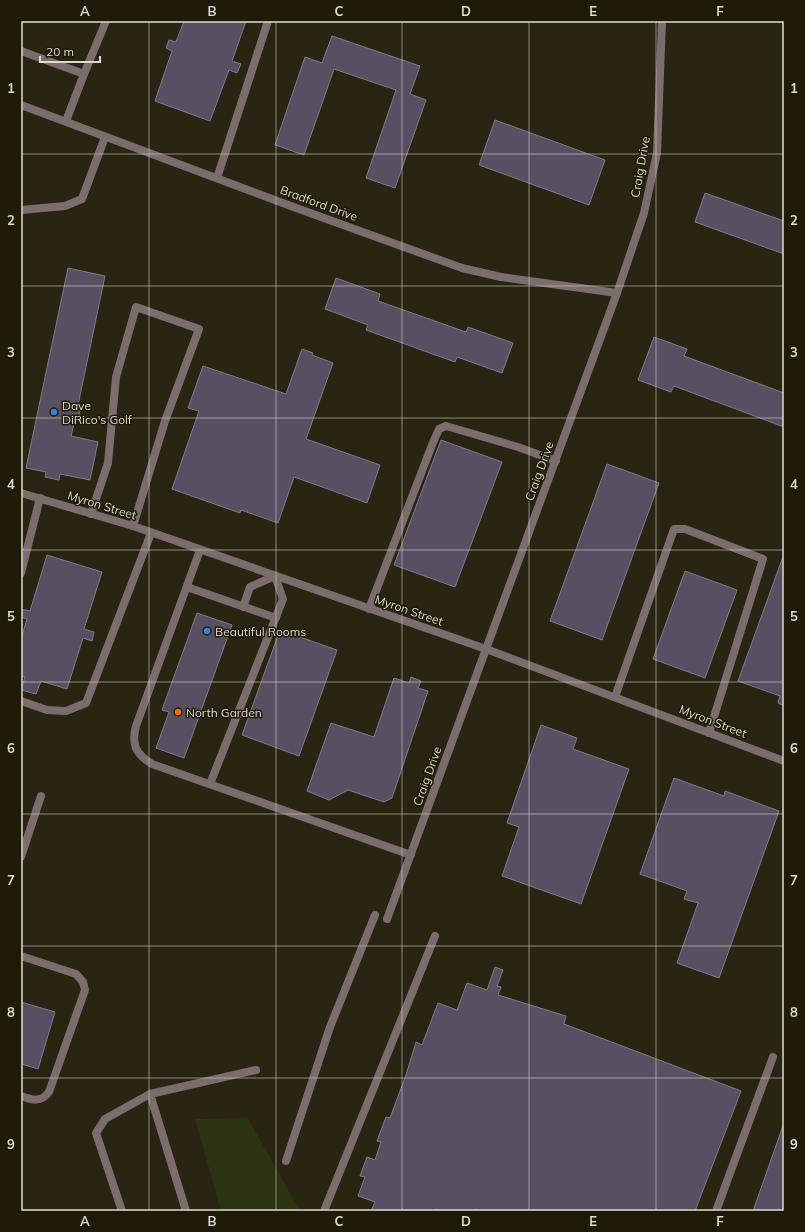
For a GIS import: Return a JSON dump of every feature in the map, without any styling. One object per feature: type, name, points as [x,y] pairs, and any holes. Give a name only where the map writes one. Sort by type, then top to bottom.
[{"type":"street","points":[[66,121],[106,21]]},
{"type":"street","points":[[217,178],[268,21]]},
{"type":"street","name":"Craig Drive","points":[[387,919],[617,293],[644,213],[657,153],[662,21]]},
{"type":"street","points":[[21,50],[84,74]]},
{"type":"street","name":"Bradford Drive","points":[[21,105],[462,268],[501,277],[617,293]]},
{"type":"street","points":[[21,210],[65,206],[82,199],[105,137]]},
{"type":"street","points":[[91,514],[108,463],[116,377],[136,307],[199,329],[165,422],[133,526]]},
{"type":"street","points":[[369,608],[439,429],[446,426],[556,460]]},
{"type":"street","name":"Myron Street","points":[[21,493],[133,526],[486,649],[784,761]]},
{"type":"street","points":[[21,573],[40,498]]},
{"type":"street","points":[[615,697],[674,529],[685,530],[763,559],[709,733]]},
{"type":"street","points":[[21,701],[47,710],[66,711],[86,703],[152,533]]},
{"type":"street","points":[[200,550],[136,726],[134,736],[136,747],[142,758],[152,764],[411,855]]},
{"type":"street","points":[[210,784],[283,598],[275,576],[250,586],[243,607]]},
{"type":"street","points":[[187,587],[276,618]]},
{"type":"street","points":[[21,857],[41,796]]},
{"type":"street","points":[[286,1161],[330,1027],[375,915]]},
{"type":"street","points":[[324,1211],[434,936]]},
{"type":"street","points":[[21,956],[76,974],[83,982],[85,990],[49,1092],[45,1098],[38,1100],[21,1096]]},
{"type":"street","points":[[716,1211],[774,1057]]},
{"type":"street","points":[[122,1211],[96,1133],[105,1119],[150,1094],[256,1070]]},
{"type":"street","points":[[150,1094],[186,1211]]},
{"type":"green space","points":[[248,1118],[300,1211],[221,1211],[195,1119]]},
{"type":"building","points":[[184,21],[246,21],[232,61],[241,64],[237,73],[229,70],[210,121],[155,101],[172,51],[166,48],[169,40],[176,42]]},
{"type":"building","points":[[332,36],[420,66],[410,94],[426,100],[395,188],[366,178],[396,90],[334,69],[304,155],[275,145],[305,57],[322,63]]},
{"type":"building","points":[[495,120],[605,160],[589,205],[479,165]]},
{"type":"building","points":[[705,193],[784,221],[784,254],[695,222]]},
{"type":"building","points":[[68,268],[105,276],[77,410],[80,411],[78,420],[75,420],[71,436],[98,442],[90,480],[60,474],[59,480],[45,477],[46,472],[26,468]]},
{"type":"building","points":[[336,278],[380,294],[378,301],[466,332],[468,327],[513,343],[502,373],[457,357],[455,362],[366,330],[368,325],[325,309]]},
{"type":"building","points":[[654,337],[687,349],[684,356],[784,393],[784,427],[674,386],[671,392],[638,380]]},
{"type":"building","points":[[302,349],[313,353],[312,355],[333,363],[306,439],[380,465],[367,503],[294,477],[278,523],[241,510],[240,513],[172,489],[199,411],[188,408],[203,366],[286,394]]},
{"type":"building","points":[[441,440],[502,462],[455,587],[394,565]]},
{"type":"building","points":[[607,464],[659,483],[602,640],[550,621]]},
{"type":"building","points":[[784,554],[784,706],[778,703],[780,696],[738,681]]},
{"type":"building","points":[[47,555],[102,572],[84,629],[94,632],[92,641],[83,638],[67,689],[41,681],[36,694],[21,690],[25,677],[21,676],[21,639],[27,619],[21,617],[21,609],[30,611]]},
{"type":"building","points":[[685,571],[737,590],[705,678],[653,659]]},
{"type":"building","points":[[197,613],[232,625],[184,758],[156,748],[169,712],[162,710]]},
{"type":"building","points":[[280,630],[337,650],[299,756],[242,735]]},
{"type":"building","points":[[411,677],[421,681],[418,688],[428,691],[392,798],[384,802],[348,790],[329,800],[307,791],[331,723],[374,737],[394,678],[409,683]]},
{"type":"building","points":[[541,725],[577,738],[573,749],[629,769],[581,904],[502,876],[519,827],[507,823]]},
{"type":"building","points":[[674,778],[724,796],[725,791],[779,811],[719,978],[677,963],[698,903],[684,899],[687,891],[640,874]]},
{"type":"building","points":[[495,967],[503,970],[497,986],[501,987],[498,995],[566,1016],[564,1024],[741,1091],[695,1211],[480,1211],[475,1209],[475,1211],[443,1211],[436,1209],[435,1211],[371,1211],[375,1202],[358,1196],[365,1177],[360,1176],[367,1157],[375,1160],[381,1142],[377,1141],[386,1117],[390,1118],[406,1075],[416,1042],[422,1045],[438,1003],[457,1010],[467,983],[487,990]]},
{"type":"building","points":[[21,1002],[55,1012],[38,1069],[21,1064]]},
{"type":"building","points":[[784,1123],[784,1211],[753,1211]]},
{"type":"place","name":"Dave DiRico's Golf","points":[[54,412]]},
{"type":"place","name":"Beautiful Rooms","points":[[207,631]]},
{"type":"place","name":"North Garden","points":[[178,712]]}]
